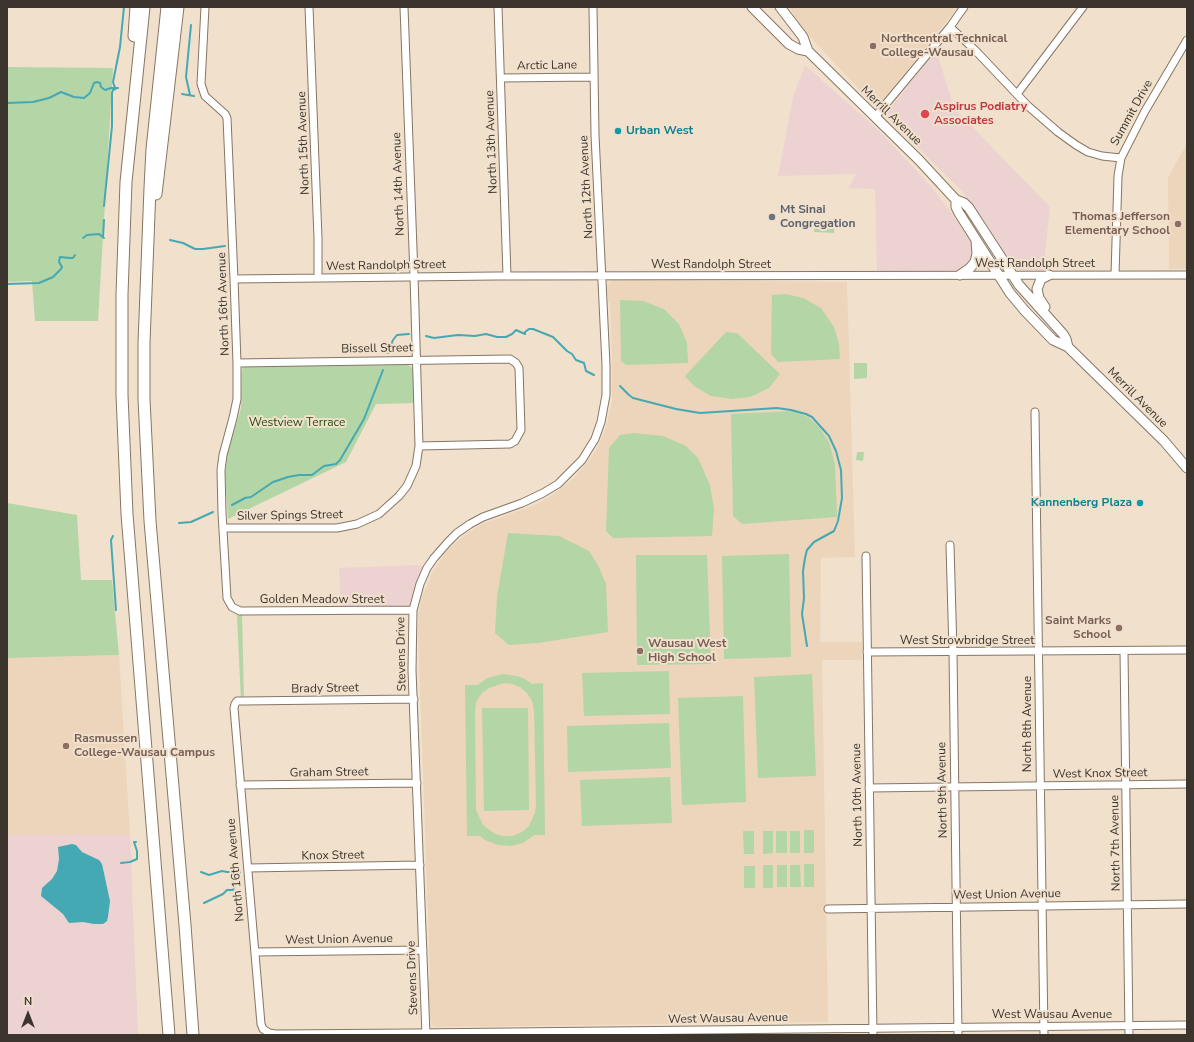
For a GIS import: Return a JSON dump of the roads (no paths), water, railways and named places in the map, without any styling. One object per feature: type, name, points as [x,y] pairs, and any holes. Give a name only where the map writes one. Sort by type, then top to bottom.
[{"type":"highway","points":[[136,7],[126,182],[122,308],[122,381],[125,469],[169,1035]]},
{"type":"highway","points":[[126,182],[144,7]]},
{"type":"highway","points":[[167,7],[152,149],[149,196],[144,343],[144,399],[148,493],[195,1035]]},
{"type":"highway","points":[[147,274],[178,10]]},
{"type":"highway","points":[[165,1035],[168,1015]]},
{"type":"main road","name":"Merrill Avenue","points":[[745,7],[754,9],[789,44],[798,49],[808,51]]},
{"type":"main road","points":[[772,7],[801,34]]},
{"type":"main road","name":"Merrill Avenue","points":[[780,7],[801,34],[808,51],[927,168],[956,200],[965,204],[971,211],[1019,285],[1065,337],[1068,347]]},
{"type":"main road","name":"Merrill Avenue","points":[[956,200],[958,212],[1010,293],[1025,311],[1051,338],[1057,343],[1068,347],[1164,441],[1187,468]]},
{"type":"main road","points":[[960,275],[972,266],[975,260],[976,240]]},
{"type":"main road","points":[[1049,275],[1041,279],[1037,287],[1037,294],[1053,323]]},
{"type":"street","name":"North 16th Avenue","points":[[206,7],[201,84],[205,96],[225,114],[227,118],[234,278],[237,389],[235,409],[223,455],[221,470],[226,592],[232,607]]},
{"type":"street","name":"North 15th Avenue","points":[[309,7],[318,238],[318,278]]},
{"type":"street","name":"North 14th Avenue","points":[[404,7],[416,360]]},
{"type":"street","name":"North 13th Avenue","points":[[498,7],[507,276]]},
{"type":"street","name":"North 12th Avenue","points":[[593,7],[595,135],[606,365]]},
{"type":"street","points":[[876,117],[950,27],[964,7]]},
{"type":"street","points":[[1017,94],[1083,7]]},
{"type":"street","points":[[950,27],[975,50],[1044,120],[1076,145],[1102,156],[1121,158]]},
{"type":"street","name":"Summit Drive","points":[[1115,275],[1118,176],[1121,158],[1145,111],[1187,40]]},
{"type":"street","name":"Arctic Lane","points":[[501,78],[594,77]]},
{"type":"street","name":"West Randolph Street","points":[[234,278],[1012,274],[1187,275]]},
{"type":"street","name":"Bissell Street","points":[[237,362],[510,359],[516,362],[519,368],[521,430],[516,441],[510,444],[419,446]]},
{"type":"street","name":"Silver Spings Street","points":[[223,528],[337,528],[366,521],[386,509],[403,492],[416,466],[419,446],[416,360]]},
{"type":"street","name":"Stevens Drive","points":[[426,1034],[414,699],[413,610],[420,584],[427,568],[441,549],[457,533],[483,517],[522,503],[543,493],[558,484],[576,466],[595,439],[601,422],[606,395],[606,365]]},
{"type":"street","name":"North 8th Avenue","points":[[1035,412],[1044,1035]]},
{"type":"street","name":"North 9th Avenue","points":[[950,545],[953,652],[958,1031]]},
{"type":"street","name":"North 10th Avenue","points":[[866,556],[872,1032]]},
{"type":"street","name":"Golden Meadow Street","points":[[232,607],[240,611],[413,610]]},
{"type":"street","name":"West Strowbridge Street","points":[[867,652],[1187,650]]},
{"type":"street","name":"North 7th Avenue","points":[[1124,651],[1129,1035]]},
{"type":"street","name":"Brady Street","points":[[237,701],[414,699]]},
{"type":"street","name":"North 16th Avenue","points":[[237,701],[234,708],[261,1024],[263,1029],[270,1033]]},
{"type":"street","name":"Graham Street","points":[[240,785],[417,783]]},
{"type":"street","name":"West Knox Street","points":[[869,788],[1187,784]]},
{"type":"street","name":"Knox Street","points":[[248,868],[420,865]]},
{"type":"street","name":"West Union Avenue","points":[[828,908],[1187,904]]},
{"type":"street","name":"West Union Avenue","points":[[255,952],[423,950]]},
{"type":"street","name":"West Wausau Avenue","points":[[270,1033],[426,1034],[872,1032],[1187,1025]]},
{"type":"water","points":[[72,844],[76,845],[82,852],[99,860],[102,864],[110,901],[107,921],[103,924],[83,922],[69,923],[63,914],[41,896],[42,888],[52,879],[57,871],[59,859],[58,847]]},
{"type":"waterway","points":[[115,88],[113,82],[120,47],[124,7]]},
{"type":"waterway","points":[[190,95],[186,77],[191,25]]},
{"type":"waterway","points":[[7,103],[33,102],[49,98],[61,92],[74,97],[84,98],[90,93],[94,83],[97,82],[100,83],[101,87],[105,90],[118,88]]},
{"type":"waterway","points":[[104,206],[112,126],[112,93],[113,90],[117,88]]},
{"type":"waterway","points":[[182,94],[194,96]]},
{"type":"waterway","points":[[103,237],[104,220]]},
{"type":"waterway","points":[[83,238],[87,235],[99,234],[104,238]]},
{"type":"waterway","points":[[170,240],[183,243],[195,249],[225,246]]},
{"type":"waterway","points":[[7,284],[39,283],[53,277],[61,269],[62,267],[59,262],[60,257],[73,258],[75,255]]},
{"type":"waterway","points":[[426,336],[434,338],[486,334],[497,337],[506,337],[516,330],[525,334],[525,332],[529,329],[533,329],[553,337],[572,354],[576,360],[584,363],[586,371],[594,375]]},
{"type":"waterway","points":[[388,353],[393,340],[397,335],[409,334]]},
{"type":"waterway","points":[[232,505],[245,498],[251,497],[273,482],[299,475],[312,475],[324,466],[336,464],[340,460],[364,419],[383,370]]},
{"type":"waterway","points":[[620,386],[633,398],[676,409],[700,413],[777,408],[791,410],[812,417],[829,436],[836,451],[841,470],[842,498],[838,521],[834,531],[814,542],[807,550],[805,558],[803,571],[804,598],[802,614],[807,646]]},
{"type":"waterway","points":[[179,523],[191,522],[213,512]]},
{"type":"waterway","points":[[113,536],[111,540],[116,610]]},
{"type":"waterway","points":[[121,863],[130,862],[137,859],[137,851],[134,842],[136,842]]},
{"type":"waterway","points":[[201,872],[209,875],[222,871],[240,872]]},
{"type":"waterway","points":[[204,903],[223,894],[227,890],[233,890],[235,885],[231,878],[232,872]]},
{"type":"place","name":"Northcentral Technical College-Wausau","points":[[873,46]]},
{"type":"place","name":"Aspirus Podiatry Associates","points":[[925,114]]},
{"type":"place","name":"Urban West","points":[[618,131]]},
{"type":"place","name":"Mt Sinai Congregation","points":[[772,217]]},
{"type":"place","name":"Thomas Jefferson Elementary School","points":[[1178,224]]},
{"type":"place","name":"Kannenberg Plaza","points":[[1140,503]]},
{"type":"place","name":"Saint Marks School","points":[[1119,628]]},
{"type":"place","name":"Wausau West High School","points":[[640,651]]},
{"type":"place","name":"Rasmussen College-Wausau Campus","points":[[66,746]]},
{"type":"park label","name":"Westview Terrace","points":[[297,423]]}]
